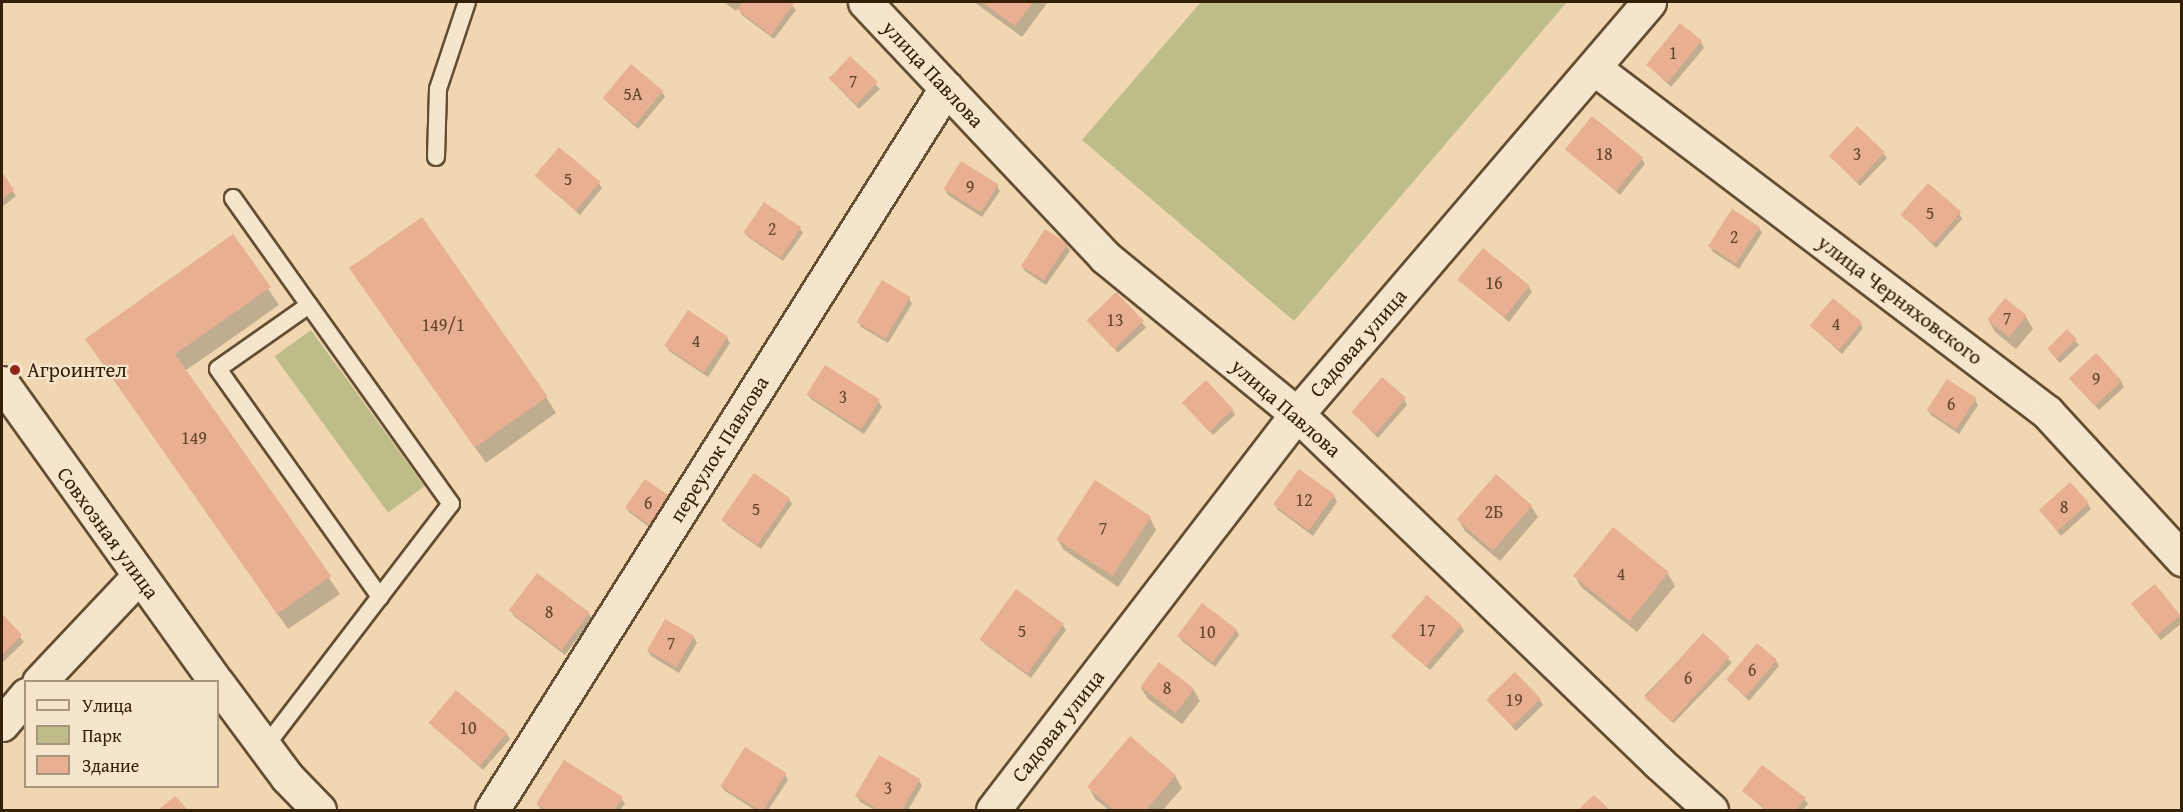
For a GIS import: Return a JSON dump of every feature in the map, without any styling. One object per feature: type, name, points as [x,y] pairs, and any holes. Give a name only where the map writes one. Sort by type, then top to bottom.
[{"type":"street","name":"улица Павлова","points":[[865,2],[1105,257],[1297,414],[1659,763],[1711,810]]},
{"type":"street","name":"Садовая улица","points":[[993,810],[1297,414],[1649,2]]},
{"type":"street","name":"улица Черняховского","points":[[1594,68],[2047,412],[2181,559]]},
{"type":"street","name":"переулок Павлова","points":[[492,810],[946,88]]},
{"type":"street","name":"Совхозная улица","points":[[2,384],[138,577],[215,680]]},
{"type":"street","points":[[40,680],[138,577]]},
{"type":"street","name":"Совхозная улица","points":[[219,686],[287,777],[319,810]]},
{"type":"street","points":[[2,724],[24,697]]},
{"type":"lane","points":[[436,157],[438,89],[467,2]]},
{"type":"lane","points":[[233,198],[451,504],[264,747]]},
{"type":"lane","points":[[309,305],[218,369],[380,597]]},
{"type":"green space","points":[[1201,2],[1567,2],[1294,321],[1082,140]]},
{"type":"green space","points":[[311,330],[424,486],[388,513],[275,356]]},
{"type":"building","points":[[743,2],[794,3],[771,35],[737,9]]},
{"type":"building","points":[[982,2],[1033,2],[1015,26]]},
{"type":"building","points":[[1680,23],[1702,41],[1668,83],[1646,65]]},
{"type":"building","points":[[850,56],[878,82],[857,105],[829,79]]},
{"type":"building","points":[[631,64],[663,91],[635,125],[603,98]]},
{"type":"building","points":[[1592,116],[1643,158],[1616,191],[1565,149]]},
{"type":"building","points":[[1857,126],[1885,152],[1857,182],[1829,156]]},
{"type":"building","points":[[559,147],[600,182],[576,211],[535,176]]},
{"type":"building","points":[[961,161],[998,184],[981,212],[944,189]]},
{"type":"building","points":[[2,172],[14,190],[2,199]]},
{"type":"building","points":[[1928,183],[1961,212],[1934,244],[1900,215]]},
{"type":"building","points":[[764,202],[801,227],[781,258],[743,233]]},
{"type":"building","points":[[1732,209],[1760,227],[1736,264],[1708,246]]},
{"type":"building","points":[[422,217],[548,396],[475,447],[349,268]]},
{"type":"building","points":[[1045,229],[1068,244],[1044,281],[1021,266]]},
{"type":"building","points":[[233,234],[271,287],[175,354],[331,576],[277,614],[85,339]]},
{"type":"building","points":[[1483,248],[1530,286],[1504,318],[1457,280]]},
{"type":"building","points":[[882,280],[910,297],[885,339],[857,322]]},
{"type":"building","points":[[1116,292],[1144,321],[1114,349],[1087,320]]},
{"type":"building","points":[[1833,298],[1862,322],[1839,350],[1810,326]]},
{"type":"building","points":[[2005,298],[2027,316],[2009,337],[1987,320]]},
{"type":"building","points":[[688,310],[728,337],[704,372],[664,346]]},
{"type":"building","points":[[2067,329],[2077,339],[2057,359],[2047,349]]},
{"type":"building","points":[[2096,353],[2122,381],[2095,406],[2069,378]]},
{"type":"building","points":[[825,365],[880,399],[862,429],[806,395]]},
{"type":"building","points":[[1382,377],[1406,398],[1375,433],[1351,412]]},
{"type":"building","points":[[1947,379],[1976,398],[1956,429],[1927,410]]},
{"type":"building","points":[[1206,380],[1233,409],[1209,432],[1182,403]]},
{"type":"building","points":[[1299,469],[1335,495],[1309,530],[1273,505]]},
{"type":"building","points":[[754,473],[790,498],[757,545],[721,520]]},
{"type":"building","points":[[1496,474],[1532,505],[1493,551],[1457,519]]},
{"type":"building","points":[[645,479],[672,498],[652,527],[625,508]]},
{"type":"building","points":[[1095,480],[1151,516],[1113,576],[1056,540]]},
{"type":"building","points":[[2070,482],[2089,503],[2058,531],[2039,510]]},
{"type":"building","points":[[1613,527],[1669,572],[1629,621],[1573,576]]},
{"type":"building","points":[[537,573],[590,613],[561,650],[509,611]]},
{"type":"building","points":[[2155,584],[2181,616],[2157,635],[2131,604]]},
{"type":"building","points":[[1016,589],[1064,624],[1027,674],[980,639]]},
{"type":"building","points":[[1427,595],[1462,625],[1426,667],[1391,637]]},
{"type":"building","points":[[1202,603],[1237,629],[1212,662],[1177,636]]},
{"type":"building","points":[[2,614],[22,635],[2,655]]},
{"type":"building","points":[[665,619],[694,636],[676,667],[647,650]]},
{"type":"building","points":[[1703,633],[1730,657],[1672,722],[1645,698]]},
{"type":"building","points":[[1757,643],[1777,660],[1746,696],[1726,680]]},
{"type":"building","points":[[1159,662],[1194,688],[1175,713],[1140,687]]},
{"type":"building","points":[[1515,672],[1541,699],[1512,726],[1486,700]]},
{"type":"building","points":[[456,690],[507,733],[480,766],[428,723]]},
{"type":"building","points":[[1130,736],[1176,775],[1146,810],[1114,810],[1087,787]]},
{"type":"building","points":[[745,747],[787,773],[763,810],[759,810],[721,786]]},
{"type":"building","points":[[879,755],[920,779],[902,810],[879,810],[855,796]]},
{"type":"building","points":[[564,760],[623,797],[614,810],[546,810],[536,804]]},
{"type":"building","points":[[1762,765],[1806,798],[1796,810],[1767,810],[1742,791]]},
{"type":"building","points":[[1594,795],[1610,810],[1578,810]]},
{"type":"building","points":[[175,796],[188,810],[158,810]]},
{"type":"place","name":"Агроинтел","points":[[15,370]]}]
